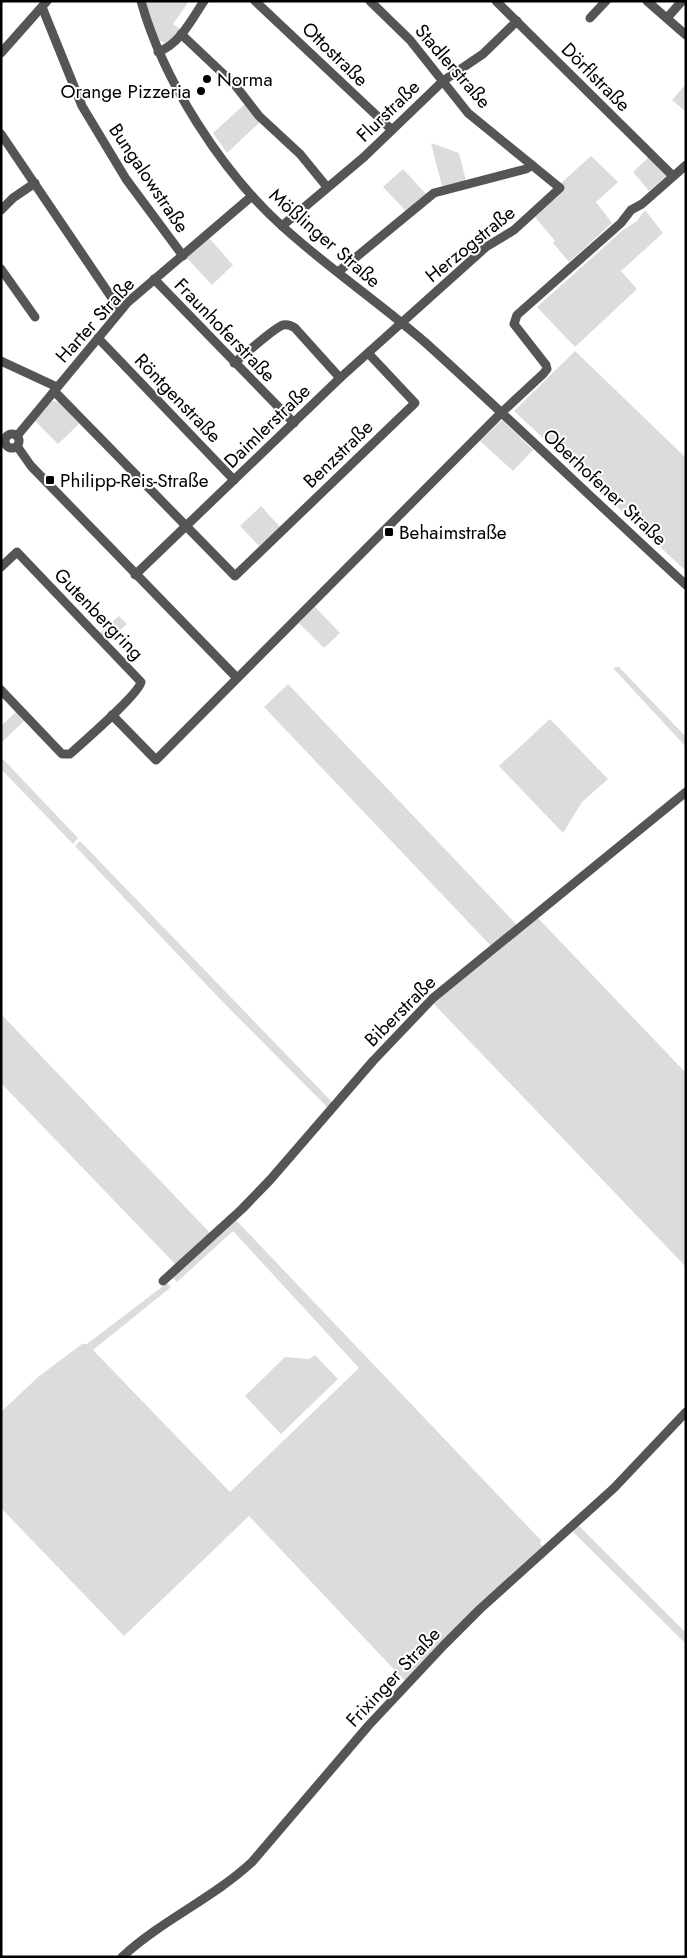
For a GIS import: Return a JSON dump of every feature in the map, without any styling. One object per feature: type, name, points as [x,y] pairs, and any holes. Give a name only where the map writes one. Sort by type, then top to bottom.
[{"type":"street","name":"Mößlinger Straße","points":[[141,1],[158,52],[195,118],[252,196],[282,226],[402,324],[501,413]]},
{"type":"street","points":[[158,52],[171,45],[181,34],[204,1]]},
{"type":"street","name":"Ottostraße","points":[[255,1],[392,130]]},
{"type":"street","name":"Stadlerstraße","points":[[370,1],[410,40],[468,113],[560,188]]},
{"type":"street","name":"Dörflstraße","points":[[496,1],[673,176]]},
{"type":"street","points":[[590,18],[606,1]]},
{"type":"street","points":[[647,1],[686,35]]},
{"type":"street","points":[[667,18],[682,1]]},
{"type":"street","points":[[1,52],[45,4]]},
{"type":"street","name":"Bungalowstraße","points":[[45,4],[82,106],[126,179],[182,256]]},
{"type":"street","name":"Flurstraße","points":[[282,226],[358,162],[443,81],[483,54],[517,21]]},
{"type":"street","points":[[181,34],[235,85],[259,116],[300,154],[327,187]]},
{"type":"street","points":[[1,134],[120,310]]},
{"type":"street","points":[[338,272],[434,193],[526,169],[532,165]]},
{"type":"street","points":[[112,715],[156,760],[501,413],[543,374],[547,369],[546,365],[514,324],[517,314],[621,223],[636,214],[642,204],[686,165]]},
{"type":"street","points":[[1,210],[13,198],[35,183]]},
{"type":"street","name":"Herzogstraße","points":[[402,324],[486,248],[514,230],[560,188]]},
{"type":"street","name":"Harter Straße","points":[[16,436],[120,310],[252,196]]},
{"type":"street","points":[[1,269],[35,317]]},
{"type":"street","name":"Fraunhoferstraße","points":[[154,280],[294,424]]},
{"type":"street","name":"Daimlerstraße","points":[[136,575],[340,378],[402,324]]},
{"type":"street","points":[[234,363],[283,325],[290,325],[295,328],[340,378]]},
{"type":"street","name":"Röntgenstraße","points":[[98,338],[234,480]]},
{"type":"street","name":"Benzstraße","points":[[186,527],[235,576],[415,403],[368,353]]},
{"type":"street","points":[[1,361],[55,389],[186,527]]},
{"type":"street","name":"Oberhofener Straße","points":[[501,413],[686,585]]},
{"type":"street","points":[[9,435],[16,436],[19,441],[17,446],[12,448],[4,444],[9,435]]},
{"type":"street","points":[[17,446],[31,466],[237,678]]},
{"type":"street","name":"Gutenbergring","points":[[1,567],[16,552],[140,679],[141,686],[66,756],[1,690]]},
{"type":"street","name":"Biberstraße","points":[[163,1281],[242,1209],[270,1180],[373,1061],[433,998],[686,792]]},
{"type":"street","name":"Frixinger Straße","points":[[122,1957],[146,1936],[232,1880],[252,1862],[369,1725],[444,1644],[614,1488],[686,1412]]},
{"type":"shaded area","points":[[146,1],[189,1],[173,24],[181,30],[166,43],[160,41],[153,28]]},
{"type":"shaded area","points":[[686,86],[686,112],[672,100]]},
{"type":"shaded area","points":[[245,104],[260,122],[227,153],[213,133]]},
{"type":"shaded area","points":[[431,143],[459,153],[466,181],[442,186]]},
{"type":"shaded area","points":[[591,156],[618,182],[596,202],[612,223],[569,262],[535,217],[565,190],[560,184]]},
{"type":"shaded area","points":[[650,156],[667,175],[649,191],[633,172]]},
{"type":"shaded area","points":[[403,169],[426,194],[406,211],[383,187]]},
{"type":"shaded area","points":[[645,210],[663,233],[621,271],[637,289],[575,347],[537,307],[623,230],[637,221]]},
{"type":"shaded area","points":[[209,238],[233,265],[212,285],[186,257]]},
{"type":"shaded area","points":[[575,351],[686,458],[686,571],[514,411]]},
{"type":"shaded area","points":[[52,401],[60,402],[79,424],[58,444],[35,421]]},
{"type":"shaded area","points":[[502,420],[533,450],[513,471],[480,441]]},
{"type":"shaded area","points":[[261,506],[280,527],[259,546],[240,526]]},
{"type":"shaded area","points":[[315,607],[340,633],[324,648],[299,623]]},
{"type":"shaded area","points":[[119,616],[127,624],[108,641],[100,633]]},
{"type":"shaded area","points":[[619,667],[686,737],[686,747],[614,669]]},
{"type":"shaded area","points":[[288,684],[518,926],[492,947],[264,707]]},
{"type":"shaded area","points":[[17,711],[25,720],[1,743],[1,726]]},
{"type":"shaded area","points":[[550,719],[608,779],[582,802],[563,833],[499,766]]},
{"type":"shaded area","points":[[1,757],[78,838],[73,844],[1,769]]},
{"type":"shaded area","points":[[80,841],[334,1104],[330,1110],[219,998],[75,846]]},
{"type":"shaded area","points":[[536,916],[686,1073],[686,1267],[432,1002]]},
{"type":"shaded area","points":[[1,1014],[211,1234],[177,1266],[1,1083]]},
{"type":"shaded area","points":[[234,1218],[541,1540],[540,1544],[544,1547],[405,1681],[249,1516],[124,1636],[1,1508],[1,1412],[38,1377],[82,1344],[87,1344],[167,1283],[171,1287],[93,1350],[230,1492],[359,1368],[233,1231],[177,1282],[173,1278]]},
{"type":"shaded area","points":[[315,1355],[338,1379],[281,1434],[245,1396],[285,1357],[309,1359]]},
{"type":"shaded area","points":[[578,1525],[686,1633],[686,1644],[572,1531]]},
{"type":"place","name":"Norma","points":[[207,79]]},
{"type":"place","name":"Orange Pizzeria","points":[[201,91]]},
{"type":"place","name":"Philipp-Reis-Straße","points":[[50,480]]},
{"type":"place","name":"Behaimstraße","points":[[389,532]]}]
